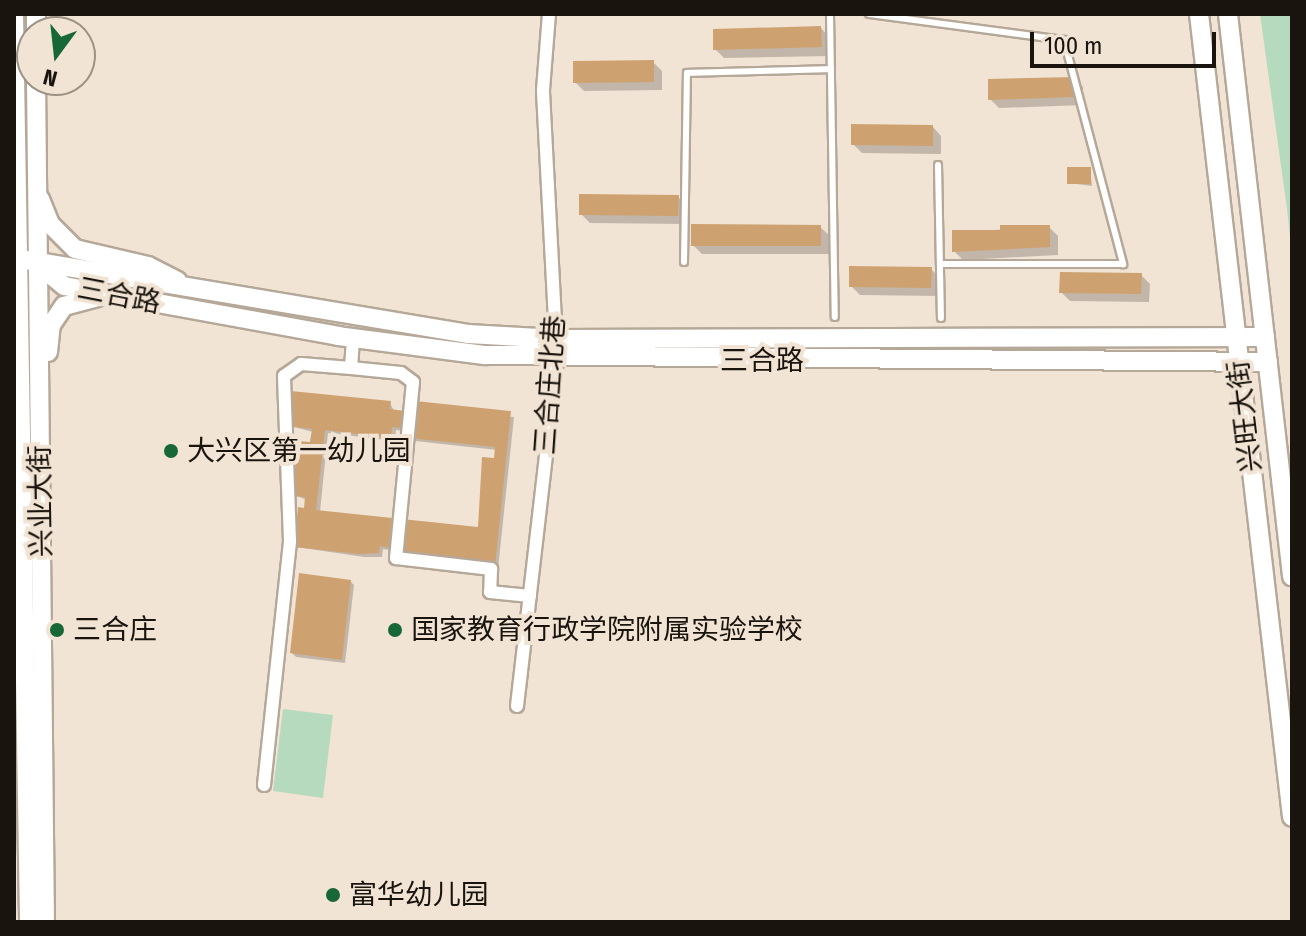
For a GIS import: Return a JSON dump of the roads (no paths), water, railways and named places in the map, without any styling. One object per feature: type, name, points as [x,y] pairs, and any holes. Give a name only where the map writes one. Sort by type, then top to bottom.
[{"type":"main road","name":"兴业大街","points":[[14,14],[20,776],[29,922]]},
{"type":"main road","name":"兴旺大街","points":[[1199,14],[1292,817]]},
{"type":"main road","name":"兴旺大街","points":[[1228,14],[1292,576]]},
{"type":"main road","name":"兴业大街","points":[[36,96],[45,922]]},
{"type":"main road","points":[[36,187],[50,224],[75,249],[148,266],[194,290]]},
{"type":"main road","points":[[14,258],[36,262]]},
{"type":"main road","name":"三合路","points":[[36,262],[453,332],[557,339],[1265,337]]},
{"type":"main road","name":"三合路","points":[[36,262],[64,286],[132,299],[353,338],[557,359],[1268,362]]},
{"type":"main road","points":[[40,410],[56,315],[87,296],[132,299]]},
{"type":"street","name":"三合庄北巷","points":[[517,706],[557,359],[543,90],[549,14]]},
{"type":"street","points":[[351,368],[353,338]]},
{"type":"street","points":[[264,785],[290,541],[284,376],[301,364],[401,373],[413,382],[396,558],[491,569],[490,592],[530,596]]},
{"type":"lane","points":[[830,14],[835,317]]},
{"type":"lane","points":[[869,14],[1064,40],[1123,264],[940,264]]},
{"type":"lane","points":[[684,262],[687,73],[831,69]]},
{"type":"lane","points":[[938,165],[941,318]]},
{"type":"place","name":"大兴区第一幼儿园","points":[[171,451]]},
{"type":"place","name":"三合庄","points":[[57,630]]},
{"type":"place","name":"国家教育行政学院附属实验学校","points":[[395,630]]},
{"type":"place","name":"富华幼儿园","points":[[333,895]]}]
